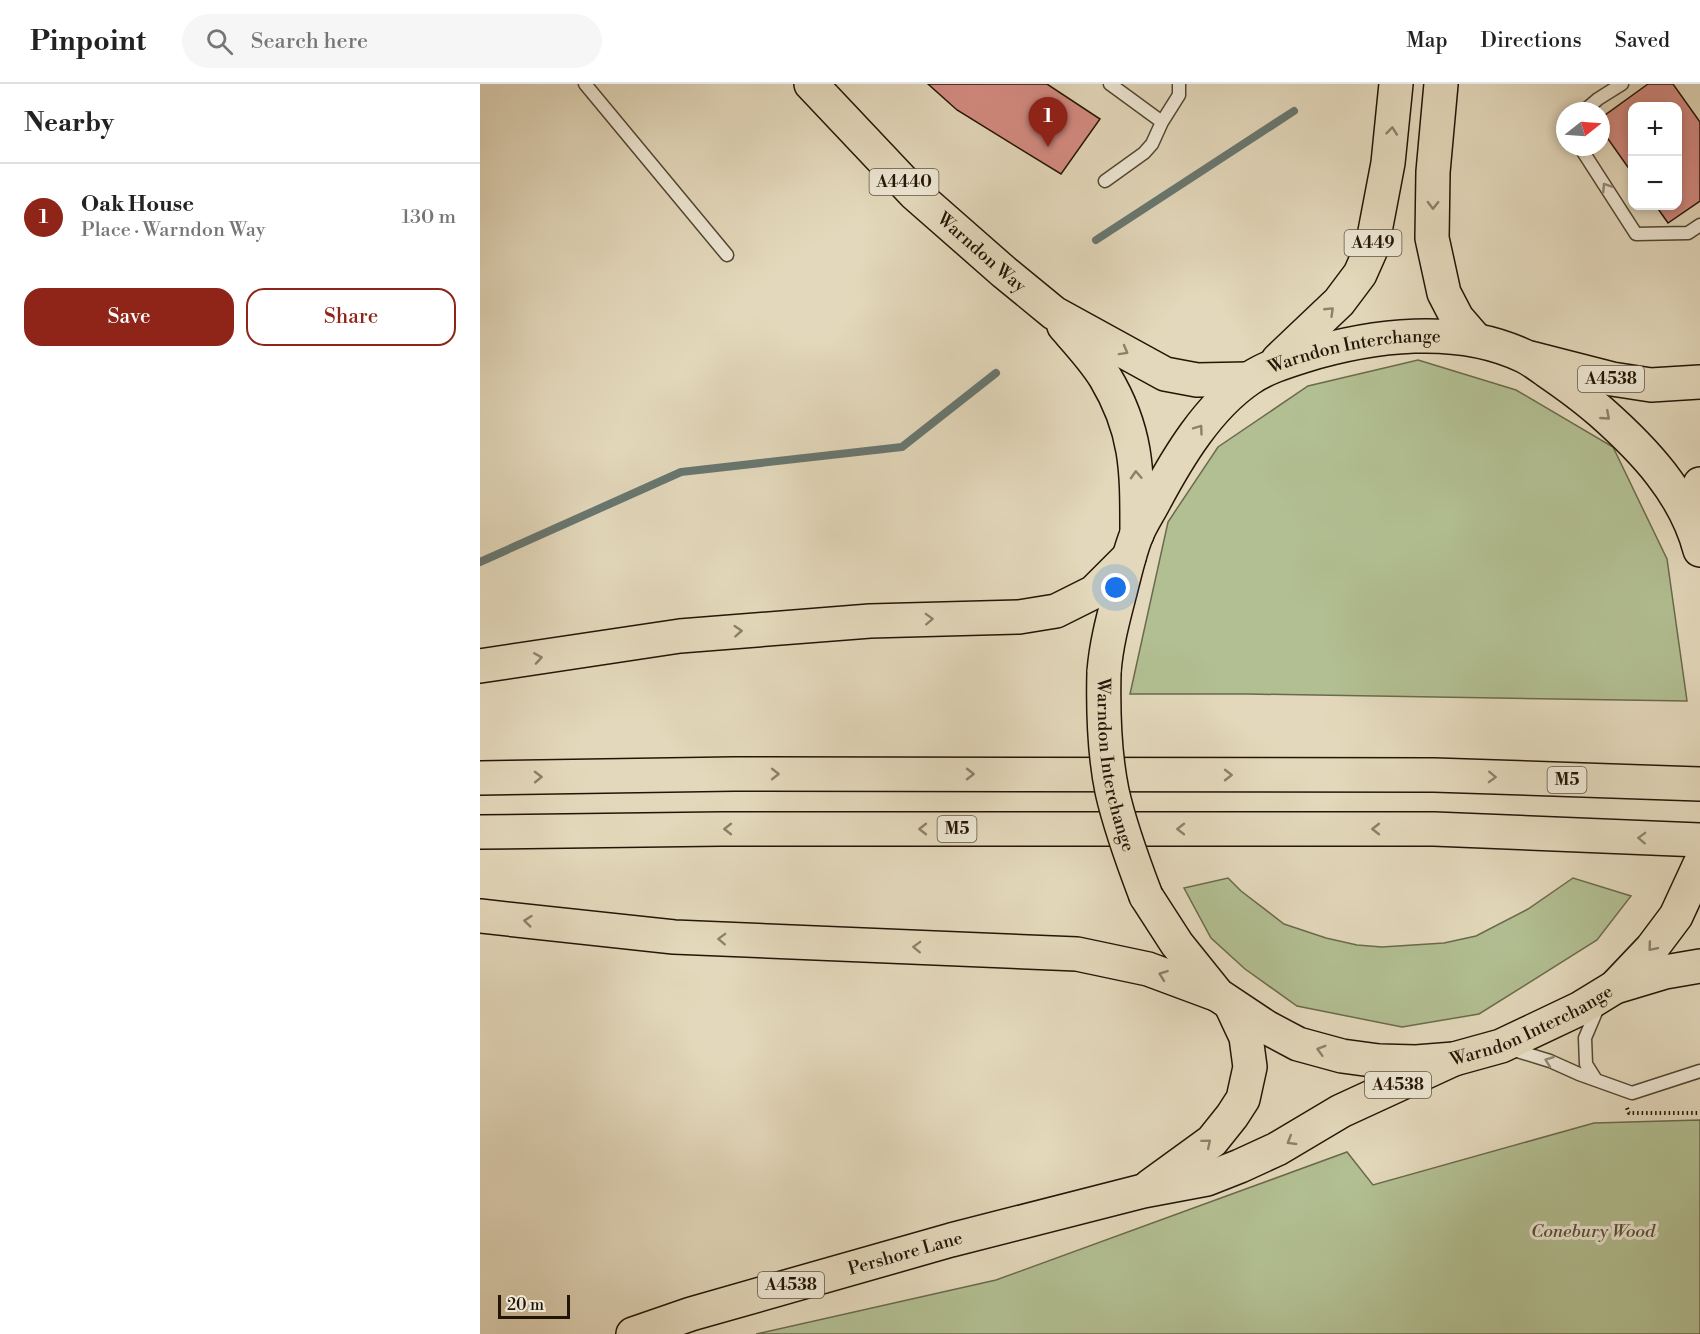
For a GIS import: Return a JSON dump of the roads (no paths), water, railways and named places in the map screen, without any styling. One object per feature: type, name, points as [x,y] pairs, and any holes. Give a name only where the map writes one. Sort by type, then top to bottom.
[{"type":"main road","name":"Warndon Way","points":[[811,84],[914,193],[1054,313],[1165,374],[1197,380],[1260,373]]},
{"type":"main road","name":"A449","points":[[1260,373],[1339,302],[1360,274],[1372,247],[1388,163],[1396,84]]},
{"type":"main road","points":[[1441,84],[1433,172],[1432,238],[1444,293],[1457,318],[1476,340]]},
{"type":"main road","name":"Warndon Way","points":[[1054,313],[1104,375],[1124,411],[1133,443],[1137,475],[1133,545]]},
{"type":"main road","name":"Warndon Interchange","points":[[1696,538],[1672,489],[1654,463],[1583,396],[1525,356],[1476,340],[1419,336],[1383,338],[1318,351],[1260,373],[1218,407],[1176,462],[1133,545],[1106,647],[1103,720],[1112,790],[1130,853],[1146,896],[1177,944],[1225,1000],[1266,1027],[1298,1044],[1342,1056],[1379,1061],[1416,1062],[1454,1059],[1501,1046],[1609,992],[1652,948],[1676,916],[1700,864]]},
{"type":"main road","name":"A4538","points":[[1525,356],[1612,379],[1651,385],[1700,382]]},
{"type":"main road","points":[[1696,538],[1700,484]]},
{"type":"main road","points":[[480,666],[680,636],[870,621],[1019,617],[1056,611],[1094,592],[1133,545]]},
{"type":"main road","name":"M5","points":[[480,778],[734,774],[1434,775],[1700,784]]},
{"type":"main road","name":"M5","points":[[480,832],[721,829],[1423,829],[1700,840]]},
{"type":"main road","points":[[480,916],[674,937],[1077,954],[1148,969],[1225,1000]]},
{"type":"main road","points":[[1609,992],[1665,972],[1700,966]]},
{"type":"main road","name":"Pershore Lane","points":[[1143,1191],[1212,1141],[1243,1099],[1250,1067],[1246,1037],[1225,1000]]},
{"type":"main road","name":"Pershore Lane","points":[[633,1334],[691,1314],[939,1243],[1143,1191],[1207,1179],[1277,1149],[1341,1110],[1454,1059]]},
{"type":"lane","points":[[585,84],[727,255]]},
{"type":"lane","points":[[1110,84],[1162,122]]},
{"type":"lane","points":[[1105,181],[1144,153],[1152,144],[1162,122],[1179,96],[1179,84]]},
{"type":"lane","points":[[1594,102],[1622,84]]},
{"type":"lane","points":[[1586,156],[1636,234],[1688,233],[1700,225]]},
{"type":"lane","points":[[1596,1080],[1586,1065],[1585,1038],[1609,992]]},
{"type":"lane","points":[[1501,1046],[1550,1061],[1632,1093],[1700,1071]]},
{"type":"waterway","points":[[1096,240],[1294,111]]},
{"type":"waterway","points":[[480,562],[681,472],[902,447],[996,373]]},
{"type":"place","name":"Oak House","points":[[1048,147]]},
{"type":"park label","name":"Conebury Wood","points":[[1593,1231]]}]
